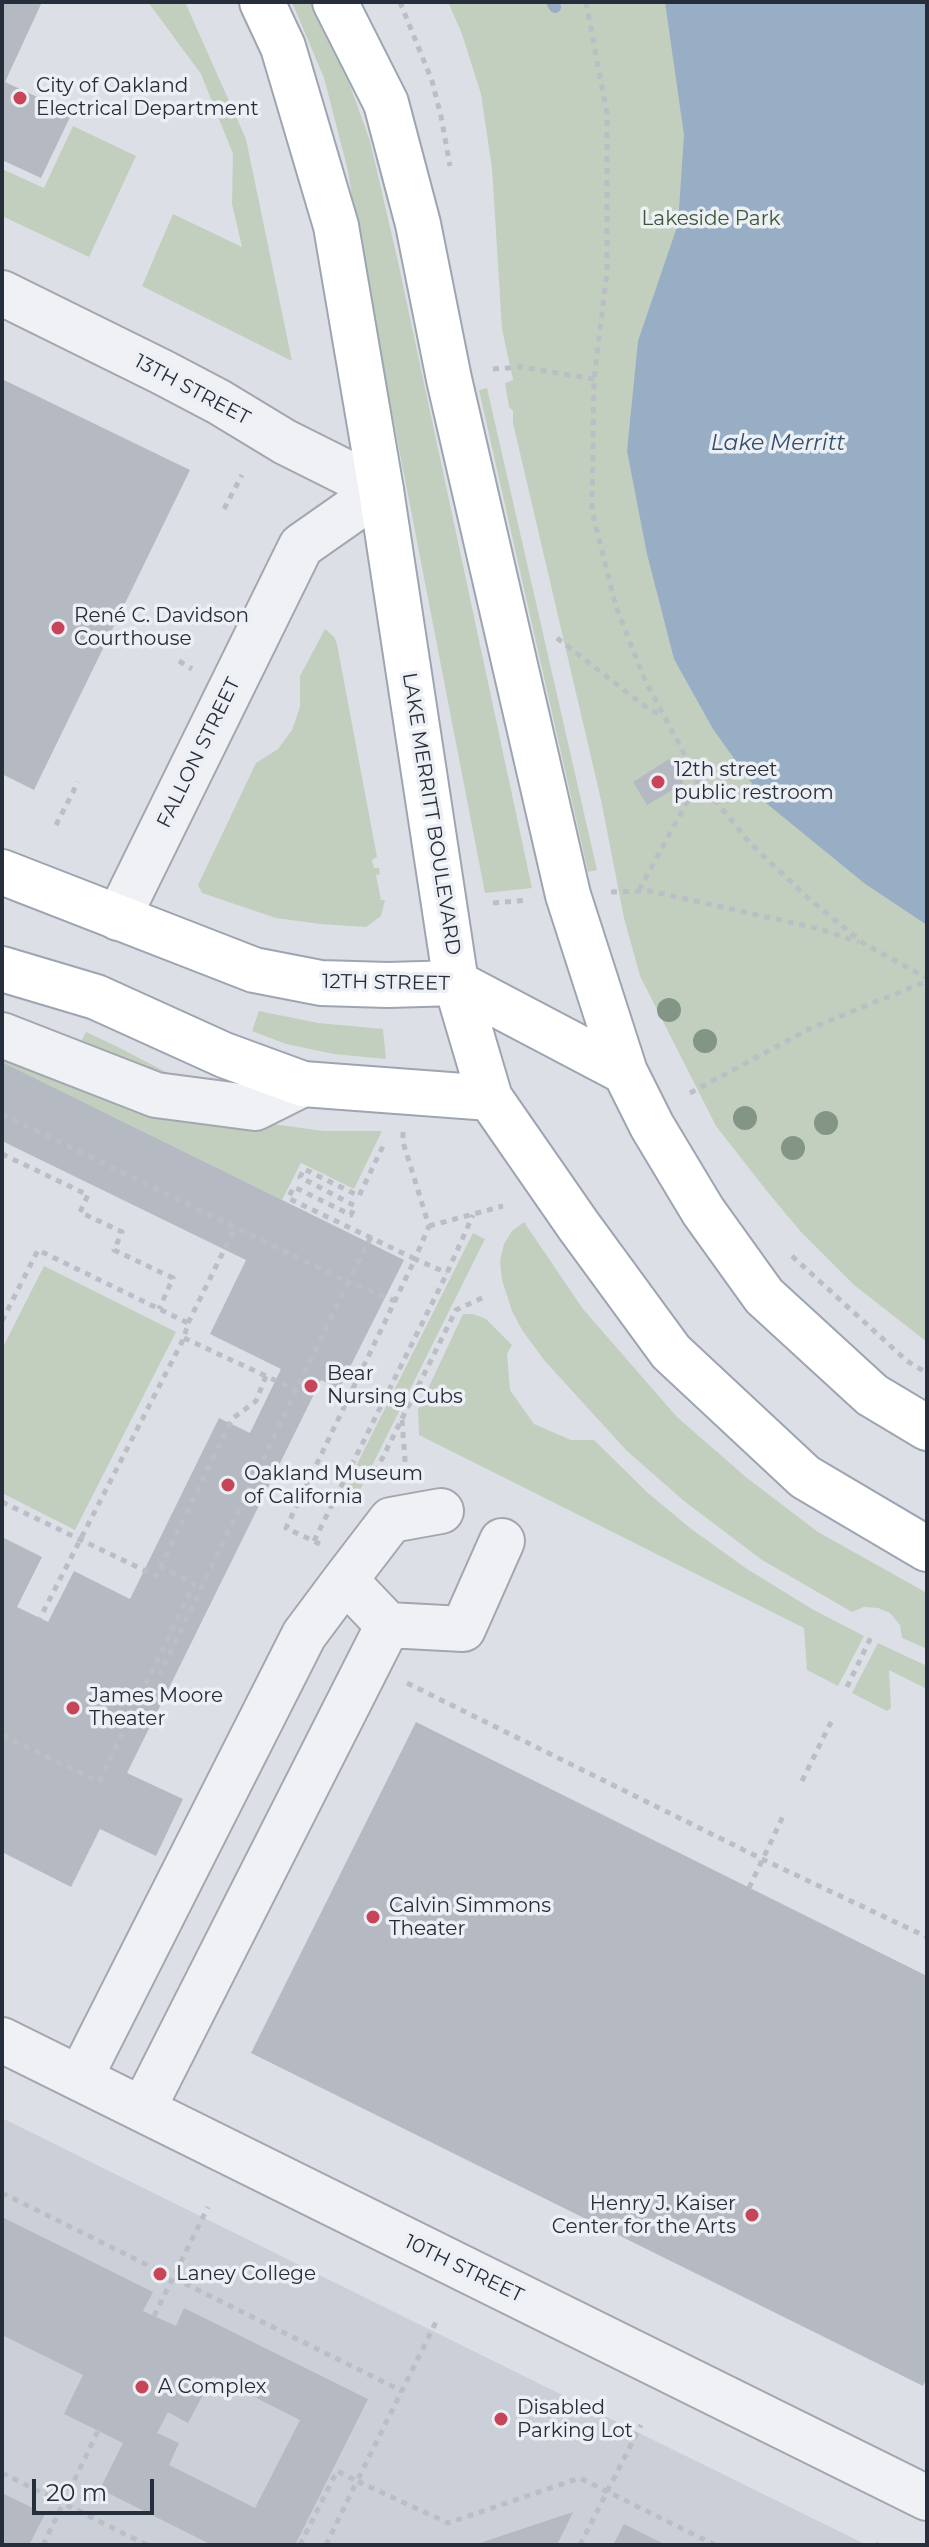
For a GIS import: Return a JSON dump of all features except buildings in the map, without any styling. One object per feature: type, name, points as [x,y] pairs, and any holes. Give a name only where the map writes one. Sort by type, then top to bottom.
[{"type":"main road","name":"LAKE MERRITT BOULEVARD","points":[[262,2],[283,47],[336,226],[381,490],[456,983],[490,1098],[671,1352],[805,1477],[927,1549]]},
{"type":"main road","points":[[335,2],[386,103],[418,224],[449,379],[568,895],[625,1072],[652,1126],[703,1211],[764,1296],[872,1395],[927,1428]]},
{"type":"main road","name":"12TH STREET","points":[[2,872],[254,970],[321,983],[456,983],[625,1072]]},
{"type":"main road","points":[[2,969],[96,997],[224,1055],[303,1084],[490,1098]]},
{"type":"street","name":"13TH STREET","points":[[2,293],[162,372],[285,442],[381,490]]},
{"type":"street","name":"FALLON STREET","points":[[118,918],[301,546],[381,490]]},
{"type":"street","points":[[2,1035],[156,1095],[255,1108],[303,1084]]},
{"type":"street","points":[[80,2078],[338,1564],[391,1520],[424,1498]]},
{"type":"street","points":[[338,1564],[388,1625],[463,1629],[502,1541]]},
{"type":"street","points":[[143,2109],[388,1625]]},
{"type":"street","name":"10TH STREET","points":[[2,2040],[927,2498]]},
{"type":"path","points":[[586,2],[607,114],[607,272],[594,379],[592,511],[616,607],[645,680],[699,780],[749,842],[807,897],[863,943],[927,980]]},
{"type":"path","points":[[493,369],[521,367],[594,379]]},
{"type":"path","points":[[224,509],[242,475]]},
{"type":"path","points":[[557,638],[646,707],[663,716]]},
{"type":"path","points":[[179,661],[192,669]]},
{"type":"path","points":[[639,890],[699,780]]},
{"type":"path","points":[[56,825],[78,782]]},
{"type":"path","points":[[607,892],[639,890],[816,928],[863,943]]},
{"type":"path","points":[[493,903],[535,899]]},
{"type":"path","points":[[690,1093],[809,1029],[927,980]]},
{"type":"path","points":[[2,1114],[348,1282],[395,1301]]},
{"type":"path","points":[[338,1564],[314,1541],[286,1528],[429,1226],[403,1142]]},
{"type":"path","points":[[384,1144],[359,1196],[304,1169],[300,1177],[355,1206],[351,1215],[294,1187],[288,1198],[447,1273]]},
{"type":"path","points":[[2,1154],[88,1195],[80,1212],[122,1232],[114,1250],[173,1278],[159,1309]]},
{"type":"path","points":[[429,1226],[503,1206]]},
{"type":"path","points":[[314,1541],[473,1215]]},
{"type":"path","points":[[40,1618],[184,1338],[188,1323],[235,1228]]},
{"type":"path","points":[[160,1674],[371,1237]]},
{"type":"path","points":[[780,1246],[907,1361],[927,1373]]},
{"type":"path","points":[[2,1321],[38,1250],[188,1323]]},
{"type":"path","points":[[368,1488],[456,1310],[484,1297]]},
{"type":"path","points":[[184,1338],[296,1390]]},
{"type":"path","points":[[2,1502],[156,1576],[232,1419],[256,1401],[266,1376]]},
{"type":"path","points":[[402,1418],[424,1498]]},
{"type":"path","points":[[2,1735],[99,1782],[194,1584],[161,1567]]},
{"type":"path","points":[[847,1687],[873,1633]]},
{"type":"path","points":[[399,1679],[927,1937]]},
{"type":"path","points":[[802,1781],[832,1720]]},
{"type":"path","points":[[749,1888],[785,1812]]},
{"type":"path","points":[[2,2193],[402,2391]]},
{"type":"path","points":[[154,2316],[208,2207]]},
{"type":"path","points":[[326,2545],[437,2320]]},
{"type":"path","points":[[580,2545],[641,2425]]},
{"type":"path","points":[[43,2545],[98,2431]]},
{"type":"path","points":[[300,2545],[337,2471],[448,2523],[580,2478],[715,2545]]},
{"type":"path","points":[[2,2473],[147,2545]]},
{"type":"shaded area","name":"Laney College","points":[[2,2118],[635,2431],[867,2545],[2,2545]]},
{"type":"green space","points":[[148,2],[185,2],[246,139],[292,361],[142,286],[173,214],[242,247],[232,204],[233,154],[201,74]]},
{"type":"green space","points":[[292,2],[315,2],[331,32],[370,141],[532,888],[485,893],[348,171],[324,78]]},
{"type":"green space","name":"Lakeside Park","points":[[448,2],[927,2],[927,1342],[854,1285],[801,1232],[766,1190],[716,1126],[640,976],[624,918],[601,800],[513,423],[513,411],[509,407],[505,383],[513,380],[502,329],[492,168],[481,94]]},
{"type":"green space","points":[[73,126],[136,156],[89,257],[2,216],[2,169],[44,188]]},
{"type":"green space","points":[[487,388],[597,870],[588,872],[479,390]]},
{"type":"green space","points":[[325,629],[337,644],[377,857],[372,860],[374,868],[379,868],[380,874],[376,875],[381,900],[385,900],[381,916],[366,927],[276,918],[202,893],[198,885],[256,763],[278,749],[292,730],[300,707],[300,676]]},
{"type":"green space","points":[[259,1011],[318,1023],[383,1029],[386,1059],[334,1054],[286,1044],[252,1031]]},
{"type":"green space","points":[[86,1032],[116,1046],[179,1079],[76,1051]]},
{"type":"green space","points":[[2,1056],[272,1124],[324,1131],[382,1131],[354,1189],[301,1163],[282,1200],[2,1062]]},
{"type":"green space","points":[[524,1222],[583,1309],[677,1417],[747,1478],[818,1532],[927,1593],[927,1649],[902,1638],[900,1625],[890,1613],[864,1607],[852,1612],[762,1560],[684,1501],[627,1451],[544,1360],[512,1311],[502,1280],[500,1261],[504,1244],[512,1231]]},
{"type":"green space","points":[[473,1233],[485,1239],[354,1502],[341,1496]]},
{"type":"green space","points":[[44,1266],[176,1332],[75,1530],[2,1493],[2,1349]]},
{"type":"green space","points":[[463,1314],[486,1319],[512,1345],[507,1354],[510,1390],[534,1424],[571,1440],[594,1440],[648,1493],[690,1528],[747,1569],[812,1609],[864,1636],[838,1686],[807,1670],[804,1628],[419,1435],[418,1410]]},
{"type":"green space","points":[[878,1643],[927,1666],[927,1689],[889,1670],[891,1708],[887,1711],[852,1693]]},
{"type":"water","name":"Lake Merritt","points":[[665,2],[927,2],[927,925],[864,883],[766,803],[713,729],[674,659],[647,554],[627,451],[638,341],[678,224],[684,135]]},
{"type":"waterway","points":[[552,2],[555,7]]},
{"type":"place","name":"City of Oakland Electrical Department","points":[[20,98]]},
{"type":"place","name":"René C. Davidson Courthouse","points":[[58,628]]},
{"type":"place","name":"12th street public restroom","points":[[658,782]]},
{"type":"place","name":"Bear Nursing Cubs","points":[[311,1386]]},
{"type":"place","name":"Oakland Museum of California","points":[[228,1485]]},
{"type":"place","name":"James Moore Theater","points":[[73,1708]]},
{"type":"place","name":"Calvin Simmons Theater","points":[[373,1917]]},
{"type":"place","name":"Henry J. Kaiser Center for the Arts","points":[[752,2215]]},
{"type":"place","name":"Laney College","points":[[160,2274]]},
{"type":"place","name":"A Complex","points":[[142,2387]]},
{"type":"place","name":"Disabled Parking Lot","points":[[501,2419]]}]
